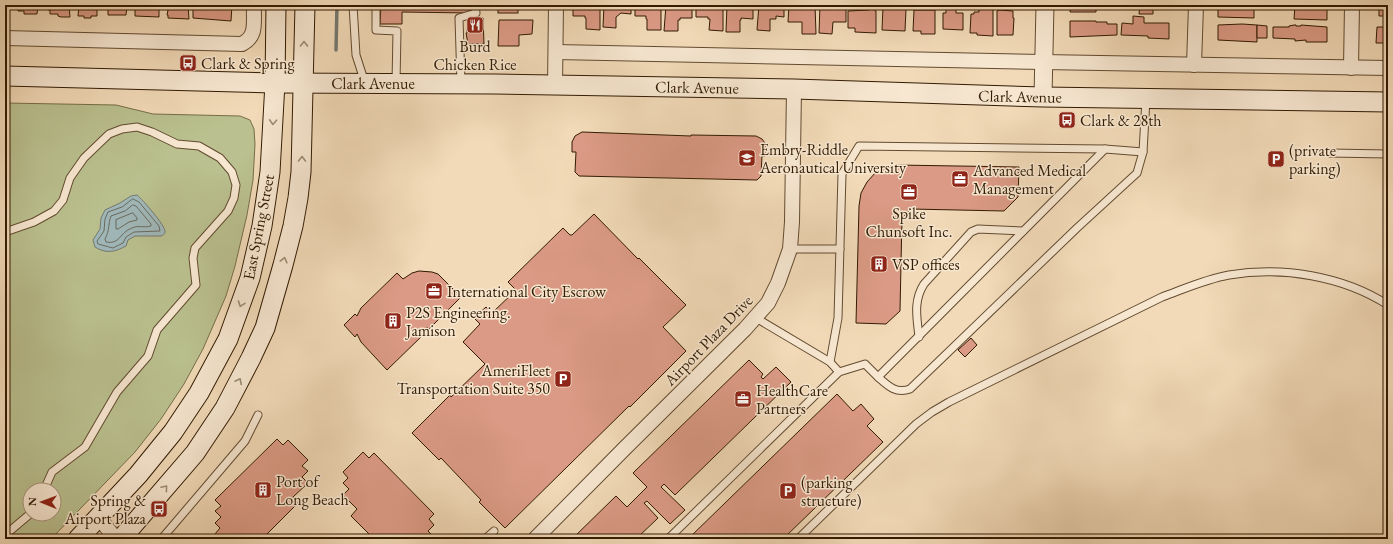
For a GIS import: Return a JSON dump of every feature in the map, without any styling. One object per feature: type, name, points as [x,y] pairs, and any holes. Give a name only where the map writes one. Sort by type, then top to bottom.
[{"type":"main road","name":"East Spring Street","points":[[78,539],[138,475],[173,432],[199,393],[228,339],[250,278],[262,226],[270,172],[275,83],[276,5]]},
{"type":"main road","name":"East Spring Street","points":[[122,539],[199,446],[225,408],[265,328],[285,259],[298,198],[309,83],[305,5]]},
{"type":"main road","name":"Clark Avenue","points":[[5,76],[275,83],[555,85],[794,89],[1043,97],[1388,102]]},
{"type":"street","points":[[5,38],[242,44],[249,40],[253,34],[254,5]]},
{"type":"street","points":[[555,85],[556,5]]},
{"type":"street","points":[[1043,97],[1045,5]]},
{"type":"street","points":[[1194,65],[1196,5]]},
{"type":"street","points":[[1351,68],[1352,5]]},
{"type":"street","name":"Clark Avenue","points":[[556,52],[1388,68]]},
{"type":"street","name":"Airport Plaza Drive","points":[[535,539],[756,318],[768,303],[778,284],[790,249],[792,222],[794,89]]},
{"type":"street","points":[[99,518],[116,539]]},
{"type":"lane","points":[[353,5],[356,55],[361,83]]},
{"type":"lane","points":[[376,5],[376,30],[397,31],[396,84]]},
{"type":"lane","points":[[461,84],[459,18],[476,13],[476,5]]},
{"type":"lane","points":[[668,539],[839,372],[865,364],[878,377],[895,390],[902,392],[910,389],[1065,239],[1137,173],[1143,152],[1146,98]]},
{"type":"lane","points":[[5,232],[34,222],[54,211],[63,200],[70,178],[84,158],[108,134],[122,129],[137,127],[178,144],[199,146],[220,158],[232,172],[236,185],[234,198],[228,211],[195,248],[193,258],[196,285],[157,330],[148,356],[117,392],[86,447],[52,472],[48,482]]},
{"type":"lane","points":[[830,362],[838,318],[842,174],[859,146],[1105,148],[1143,152]]},
{"type":"lane","points":[[878,377],[1105,148]]},
{"type":"lane","points":[[1330,153],[1388,154]]},
{"type":"lane","points":[[919,337],[916,314],[918,294],[924,284],[971,232],[978,229],[1023,231]]},
{"type":"lane","points":[[790,249],[840,249]]},
{"type":"lane","points":[[798,539],[916,424],[932,412],[949,402],[1162,297],[1195,284],[1229,275],[1261,272],[1296,273],[1328,279],[1355,288],[1388,305]]},
{"type":"lane","points":[[756,318],[830,362],[839,372]]},
{"type":"lane","points":[[167,539],[164,536],[245,441],[258,415]]},
{"type":"lane","points":[[5,535],[22,521]]},
{"type":"lane","points":[[485,539],[494,531]]},
{"type":"green space","points":[[5,103],[116,105],[153,114],[240,116],[250,120],[254,129],[255,144],[253,180],[247,215],[226,296],[203,349],[184,384],[161,419],[135,452],[51,539],[5,539]]},
{"type":"water","points":[[137,195],[162,224],[165,232],[164,234],[161,236],[135,236],[128,240],[126,246],[114,251],[103,251],[95,247],[93,240],[100,229],[101,218],[105,210],[131,196]]},
{"type":"building","points":[[5,5],[9,5],[9,16],[5,16]]},
{"type":"building","points":[[19,5],[38,5],[37,14],[24,14],[24,11],[18,11]]},
{"type":"building","points":[[48,5],[69,5],[70,17],[61,17],[58,16],[58,14],[50,14]]},
{"type":"building","points":[[79,5],[97,5],[97,16],[84,18],[84,16],[78,16]]},
{"type":"building","points":[[108,5],[127,5],[126,15],[108,15]]},
{"type":"building","points":[[135,5],[159,5],[159,17],[135,16]]},
{"type":"building","points":[[169,5],[188,5],[189,19],[168,18],[167,15]]},
{"type":"building","points":[[208,5],[232,5],[231,21],[193,18],[193,7]]},
{"type":"building","points":[[381,5],[470,5],[470,13],[402,12],[402,24],[380,24]]},
{"type":"building","points":[[498,5],[518,5],[518,13],[498,13]]},
{"type":"building","points":[[573,5],[600,5],[600,30],[586,29],[585,16],[573,16]]},
{"type":"building","points":[[604,5],[631,5],[631,14],[621,13],[616,17],[616,28],[603,27]]},
{"type":"building","points":[[635,5],[661,5],[661,30],[647,30],[646,16],[635,16]]},
{"type":"building","points":[[666,5],[692,5],[692,18],[680,18],[680,20],[678,20],[678,31],[664,31]]},
{"type":"building","points":[[696,5],[723,5],[723,31],[709,30],[710,19],[708,19],[708,17],[696,17]]},
{"type":"building","points":[[727,5],[753,5],[753,19],[741,18],[740,32],[726,32]]},
{"type":"building","points":[[759,5],[784,5],[784,17],[776,16],[776,19],[770,19],[770,31],[757,30]]},
{"type":"building","points":[[789,5],[815,5],[816,34],[802,34],[802,22],[788,22]]},
{"type":"building","points":[[820,5],[846,5],[846,22],[833,22],[832,34],[819,33]]},
{"type":"building","points":[[869,5],[875,5],[876,33],[855,32],[855,28],[848,28],[848,11],[869,10]]},
{"type":"building","points":[[886,5],[900,5],[900,9],[906,9],[905,31],[882,30],[883,7],[886,7]]},
{"type":"building","points":[[946,5],[956,5],[956,13],[963,13],[963,30],[943,29],[943,13],[946,13]]},
{"type":"building","points":[[979,5],[993,5],[993,36],[970,33],[971,14],[974,14],[974,12],[979,12]]},
{"type":"building","points":[[1071,5],[1096,5],[1096,12],[1070,12]]},
{"type":"building","points":[[1140,5],[1153,5],[1153,14],[1139,14]]},
{"type":"building","points":[[1218,5],[1254,5],[1254,18],[1218,17]]},
{"type":"building","points":[[1325,5],[1325,8],[1327,8],[1327,20],[1294,19],[1295,6]]},
{"type":"building","points":[[1378,5],[1388,5],[1388,16],[1379,16]]},
{"type":"building","points":[[914,10],[935,10],[935,34],[921,34],[921,31],[913,31]]},
{"type":"building","points":[[997,11],[1013,11],[1013,35],[997,35]]},
{"type":"building","name":"Burd Chicken Rice","points":[[469,16],[483,18],[484,44],[468,44],[466,33]]},
{"type":"building","points":[[1133,16],[1144,17],[1144,23],[1169,23],[1169,39],[1148,38],[1148,36],[1121,35],[1122,23],[1133,24]]},
{"type":"building","points":[[499,20],[533,20],[532,34],[519,35],[519,46],[498,46]]},
{"type":"building","points":[[1070,21],[1096,21],[1107,22],[1107,24],[1117,24],[1117,35],[1070,37]]},
{"type":"building","points":[[1218,25],[1257,25],[1257,42],[1218,40]]},
{"type":"building","points":[[1257,25],[1267,26],[1267,38],[1257,38]]},
{"type":"building","points":[[1296,25],[1327,27],[1327,42],[1306,42],[1306,40],[1295,41],[1295,39],[1273,38],[1273,27],[1289,27]]},
{"type":"building","points":[[1377,27],[1388,27],[1388,43],[1376,43]]},
{"type":"building","points":[[582,132],[691,136],[756,136],[762,139],[765,143],[765,156],[762,156],[761,176],[757,180],[579,176],[575,172],[576,152],[572,152],[572,142],[575,136]]},
{"type":"building","name":"VSP offices","points":[[897,165],[1019,167],[1018,197],[1004,211],[911,209],[902,218],[900,311],[886,324],[856,323],[859,206],[861,193],[867,182],[876,172]]},
{"type":"building","name":"AmeriFleet Transportation Suite 350","points":[[594,214],[686,305],[663,327],[686,351],[505,528],[479,502],[481,500],[441,458],[439,460],[412,433],[450,395],[451,397],[485,364],[463,342],[480,324],[474,318],[486,307],[492,313],[516,290],[508,282],[563,228],[570,235],[572,235]]},
{"type":"building","name":"P2S Engineering. Jamison","points":[[419,271],[438,274],[461,297],[429,329],[427,327],[423,335],[387,370],[361,342],[357,334],[355,337],[344,325],[355,314],[357,316],[361,308],[397,273],[403,279],[412,273]]},
{"type":"building","points":[[971,338],[977,345],[965,357],[958,350]]},
{"type":"building","points":[[749,360],[763,374],[761,377],[763,379],[776,367],[791,382],[675,495],[664,484],[661,487],[685,510],[670,524],[647,501],[644,503],[658,518],[636,539],[572,539],[616,496],[627,507],[647,487],[633,473]]},
{"type":"building","name":"(parking structure)","points":[[837,394],[853,411],[861,404],[874,419],[867,426],[883,442],[783,539],[688,539]]},
{"type":"building","name":"Port of Long Beach","points":[[277,439],[283,445],[288,440],[308,460],[302,466],[308,471],[302,477],[308,483],[293,497],[298,503],[262,539],[219,539],[215,534],[220,528],[215,523],[221,517],[215,511],[221,506],[215,500]]},
{"type":"building","points":[[363,452],[369,458],[374,453],[434,514],[429,519],[434,525],[428,531],[434,537],[432,539],[374,539],[351,516],[357,509],[343,495],[349,489],[343,483],[348,478],[343,472]]},
{"type":"waterway","points":[[336,50],[337,5]]},
{"type":"place","name":"Burd Chicken Rice","points":[[475,25]]},
{"type":"place","name":"Clark & Spring","points":[[188,63]]},
{"type":"place","name":"Clark & 28th","points":[[1067,120]]},
{"type":"place","name":"Embry-Riddle Aeronautical University","points":[[747,158]]},
{"type":"place","name":"(private parking)","points":[[1276,159]]},
{"type":"place","name":"Advanced Medical Management","points":[[960,179]]},
{"type":"place","name":"Spike Chunsoft Inc.","points":[[909,192]]},
{"type":"place","name":"VSP offices","points":[[879,264]]},
{"type":"place","name":"International City Escrow","points":[[434,291]]},
{"type":"place","name":"P2S Engineering. Jamison","points":[[393,321]]},
{"type":"place","name":"AmeriFleet Transportation Suite 350","points":[[563,379]]},
{"type":"place","name":"HealthCare Partners","points":[[743,399]]},
{"type":"place","name":"Port of Long Beach","points":[[263,490]]},
{"type":"place","name":"(parking structure)","points":[[788,491]]},
{"type":"place","name":"Spring & Airport Plaza","points":[[159,509]]}]
